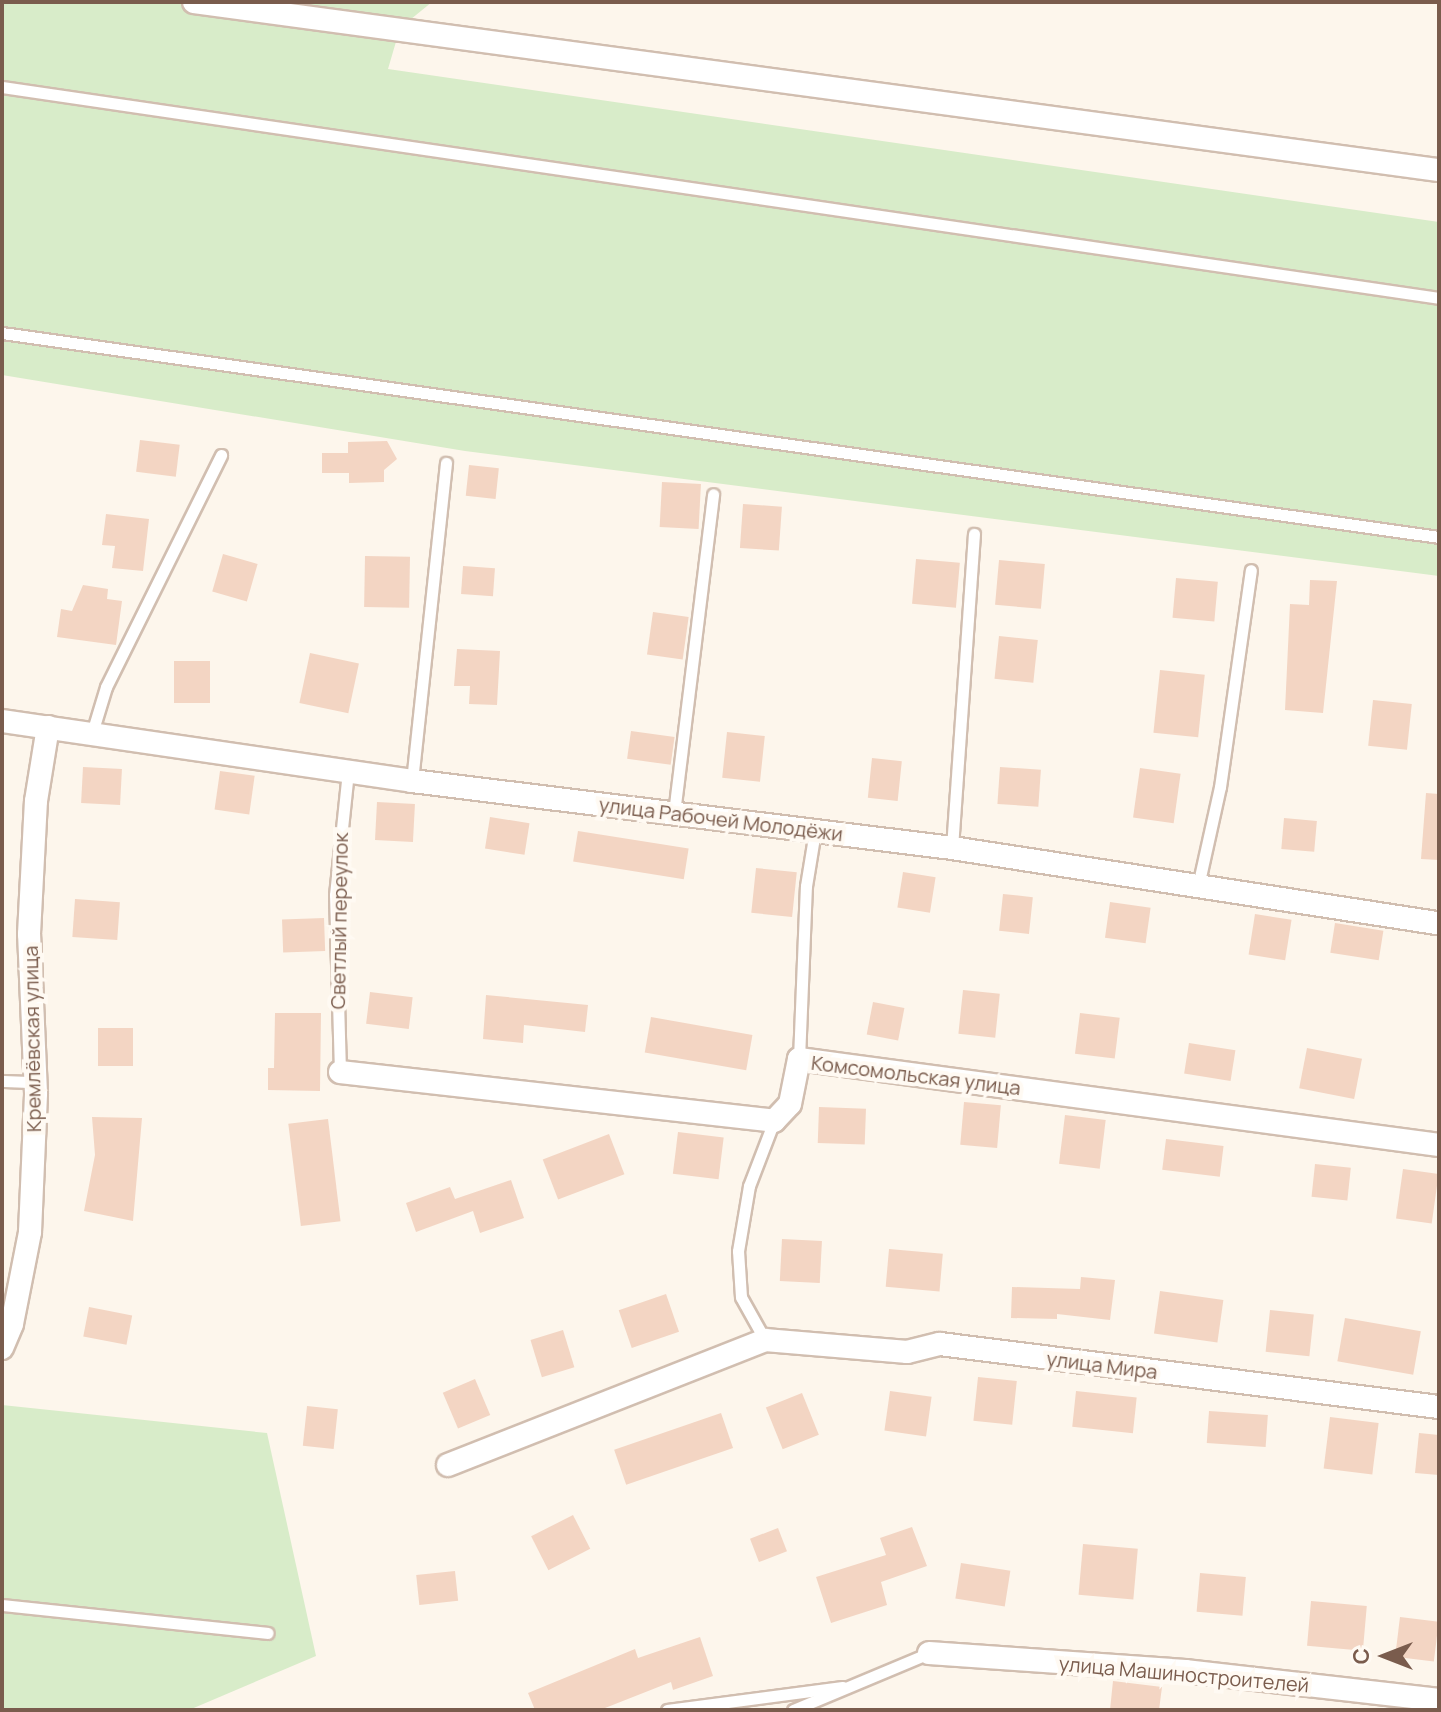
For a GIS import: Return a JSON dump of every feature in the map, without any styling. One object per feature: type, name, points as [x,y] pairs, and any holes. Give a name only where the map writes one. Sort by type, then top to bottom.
[{"type":"street","points":[[194,2],[1439,170]]},
{"type":"street","name":"улица Рабочей Молодёжи","points":[[2,721],[412,781],[952,848],[1439,923]]},
{"type":"street","name":"Кремлёвская улица","points":[[2,1348],[12,1324],[30,1232],[36,1082],[29,934],[36,801],[48,727]]},
{"type":"street","name":"Комсомольская улица","points":[[774,1121],[790,1104],[799,1059],[1439,1145]]},
{"type":"street","points":[[340,1072],[774,1121]]},
{"type":"street","points":[[448,1465],[765,1340]]},
{"type":"street","name":"улица Мира","points":[[765,1340],[907,1352],[940,1344],[1439,1407]]},
{"type":"street","name":"улица Машиностроителей","points":[[929,1653],[1185,1671],[1439,1700]]},
{"type":"lane","points":[[2,87],[1439,298]]},
{"type":"lane","points":[[2,333],[1439,537]]},
{"type":"lane","points":[[92,733],[106,687],[221,455]]},
{"type":"lane","points":[[412,781],[446,463]]},
{"type":"lane","points":[[674,813],[713,494]]},
{"type":"lane","points":[[952,848],[974,534]]},
{"type":"lane","points":[[1198,886],[1220,787],[1251,570]]},
{"type":"lane","name":"Светлый переулок","points":[[340,1072],[335,895],[348,770]]},
{"type":"lane","points":[[799,1059],[805,900],[815,831]]},
{"type":"lane","points":[[2,1081],[36,1082]]},
{"type":"lane","points":[[765,1340],[741,1297],[738,1251],[749,1186],[774,1121]]},
{"type":"lane","points":[[2,1605],[268,1633]]},
{"type":"lane","points":[[793,1710],[929,1653]]},
{"type":"lane","points":[[667,1710],[842,1687]]},
{"type":"green space","points":[[2,2],[432,2],[400,28],[388,69],[1439,222],[1439,576],[465,451],[2,375]]},
{"type":"green space","points":[[2,1405],[267,1433],[316,1656],[189,1710],[2,1710]]},
{"type":"building","points":[[140,440],[180,445],[176,477],[136,472]]},
{"type":"building","points":[[387,441],[397,459],[384,470],[384,482],[349,483],[349,473],[322,473],[322,453],[348,453],[348,442]]},
{"type":"building","points":[[469,465],[499,468],[496,499],[466,496]]},
{"type":"building","points":[[662,482],[701,484],[699,529],[660,527]]},
{"type":"building","points":[[743,504],[782,507],[779,551],[740,548]]},
{"type":"building","points":[[106,514],[149,519],[143,571],[112,568],[115,546],[102,545]]},
{"type":"building","points":[[223,554],[258,564],[247,601],[212,591]]},
{"type":"building","points":[[365,556],[410,557],[409,608],[364,607]]},
{"type":"building","points":[[916,559],[960,563],[956,608],[912,604]]},
{"type":"building","points":[[999,560],[1045,564],[1041,609],[995,605]]},
{"type":"building","points":[[463,566],[495,568],[493,596],[461,594]]},
{"type":"building","points":[[1176,578],[1218,582],[1214,622],[1173,618]]},
{"type":"building","points":[[1310,580],[1337,581],[1323,713],[1285,710],[1290,604],[1309,605]]},
{"type":"building","points":[[83,585],[108,589],[107,599],[122,601],[116,645],[57,637],[61,609],[72,611]]},
{"type":"building","points":[[653,612],[689,617],[683,660],[647,655]]},
{"type":"building","points":[[999,636],[1038,640],[1033,683],[995,679]]},
{"type":"building","points":[[457,649],[500,651],[497,705],[469,704],[470,686],[454,686]]},
{"type":"building","points":[[310,653],[359,663],[348,713],[299,703]]},
{"type":"building","points":[[174,661],[210,661],[210,703],[174,703]]},
{"type":"building","points":[[1160,670],[1205,675],[1198,737],[1153,733]]},
{"type":"building","points":[[1373,700],[1412,704],[1407,750],[1368,746]]},
{"type":"building","points":[[631,731],[675,737],[671,765],[627,759]]},
{"type":"building","points":[[727,732],[765,736],[760,782],[722,778]]},
{"type":"building","points":[[872,758],[902,761],[898,801],[868,798]]},
{"type":"building","points":[[83,767],[122,769],[120,805],[81,803]]},
{"type":"building","points":[[1000,767],[1041,770],[1038,807],[997,804]]},
{"type":"building","points":[[1140,768],[1181,774],[1174,823],[1133,818]]},
{"type":"building","points":[[220,771],[255,776],[249,814],[215,810]]},
{"type":"building","points":[[1426,793],[1439,794],[1439,860],[1421,859]]},
{"type":"building","points":[[377,802],[415,804],[413,842],[375,840]]},
{"type":"building","points":[[490,817],[530,823],[525,855],[485,849]]},
{"type":"building","points":[[1284,818],[1317,821],[1314,852],[1281,849]]},
{"type":"building","points":[[578,831],[689,849],[684,879],[573,862]]},
{"type":"building","points":[[756,868],[797,872],[792,917],[751,913]]},
{"type":"building","points":[[903,872],[936,877],[930,913],[897,908]]},
{"type":"building","points":[[1003,894],[1033,897],[1029,934],[999,931]]},
{"type":"building","points":[[75,899],[120,902],[117,940],[72,937]]},
{"type":"building","points":[[1110,902],[1151,908],[1146,943],[1105,938]]},
{"type":"building","points":[[1255,914],[1292,920],[1285,960],[1249,954]]},
{"type":"building","points":[[324,918],[325,951],[283,952],[282,919]]},
{"type":"building","points":[[1335,923],[1383,931],[1379,960],[1330,953]]},
{"type":"building","points":[[963,990],[1000,994],[995,1038],[958,1034]]},
{"type":"building","points":[[370,992],[413,997],[409,1029],[366,1024]]},
{"type":"building","points":[[486,995],[588,1005],[585,1032],[524,1025],[523,1043],[483,1039]]},
{"type":"building","points":[[873,1002],[904,1008],[898,1040],[867,1034]]},
{"type":"building","points":[[275,1013],[321,1013],[320,1091],[268,1090],[268,1068],[274,1068]]},
{"type":"building","points":[[1080,1013],[1120,1018],[1115,1059],[1075,1054]]},
{"type":"building","points":[[651,1017],[752,1035],[746,1070],[645,1052]]},
{"type":"building","points":[[98,1028],[133,1028],[133,1066],[98,1066]]},
{"type":"building","points":[[1189,1043],[1235,1050],[1231,1081],[1184,1074]]},
{"type":"building","points":[[1307,1048],[1362,1059],[1354,1099],[1299,1088]]},
{"type":"building","points":[[964,1102],[1001,1105],[997,1148],[960,1145]]},
{"type":"building","points":[[819,1107],[866,1109],[865,1145],[818,1143]]},
{"type":"building","points":[[1065,1115],[1106,1120],[1100,1169],[1059,1164]]},
{"type":"building","points":[[92,1117],[142,1118],[133,1221],[84,1211],[95,1155]]},
{"type":"building","points":[[328,1119],[341,1221],[301,1226],[288,1124]]},
{"type":"building","points":[[678,1132],[724,1138],[719,1179],[673,1174]]},
{"type":"building","points":[[609,1134],[624,1174],[558,1200],[543,1159]]},
{"type":"building","points":[[1166,1139],[1224,1146],[1220,1177],[1162,1170]]},
{"type":"building","points":[[1315,1164],[1351,1168],[1347,1201],[1312,1197]]},
{"type":"building","points":[[1403,1169],[1439,1174],[1432,1224],[1396,1219]]},
{"type":"building","points":[[511,1180],[524,1218],[480,1233],[473,1211],[416,1232],[406,1203],[450,1187],[455,1199]]},
{"type":"building","points":[[782,1239],[822,1241],[820,1283],[780,1281]]},
{"type":"building","points":[[889,1249],[943,1254],[939,1292],[886,1287]]},
{"type":"building","points":[[1081,1277],[1115,1280],[1110,1320],[1057,1314],[1057,1319],[1011,1318],[1012,1287],[1080,1289]]},
{"type":"building","points":[[1160,1291],[1223,1300],[1217,1342],[1154,1334]]},
{"type":"building","points":[[666,1294],[679,1332],[632,1348],[619,1310]]},
{"type":"building","points":[[89,1307],[132,1315],[126,1345],[83,1336]]},
{"type":"building","points":[[1270,1310],[1314,1315],[1309,1356],[1266,1352]]},
{"type":"building","points":[[1345,1318],[1421,1331],[1413,1375],[1337,1361]]},
{"type":"building","points":[[563,1330],[574,1367],[542,1377],[530,1340]]},
{"type":"building","points":[[978,1377],[1017,1381],[1012,1425],[973,1421]]},
{"type":"building","points":[[475,1379],[490,1415],[458,1429],[443,1393]]},
{"type":"building","points":[[890,1391],[932,1397],[926,1436],[884,1431]]},
{"type":"building","points":[[1076,1391],[1137,1397],[1133,1433],[1072,1427]]},
{"type":"building","points":[[802,1393],[819,1435],[783,1449],[766,1408]]},
{"type":"building","points":[[307,1406],[338,1409],[334,1449],[303,1446]]},
{"type":"building","points":[[1209,1411],[1268,1415],[1266,1447],[1207,1443]]},
{"type":"building","points":[[721,1413],[733,1448],[626,1485],[614,1450]]},
{"type":"building","points":[[1330,1417],[1379,1423],[1372,1475],[1324,1469]]},
{"type":"building","points":[[1419,1433],[1439,1435],[1439,1475],[1415,1473]]},
{"type":"building","points":[[573,1515],[590,1549],[548,1570],[531,1536]]},
{"type":"building","points":[[912,1527],[927,1566],[881,1582],[887,1605],[831,1623],[816,1577],[886,1555],[880,1538]]},
{"type":"building","points":[[778,1528],[787,1551],[759,1562],[750,1539]]},
{"type":"building","points":[[1083,1544],[1138,1549],[1133,1600],[1079,1595]]},
{"type":"building","points":[[961,1563],[1010,1571],[1005,1606],[955,1599]]},
{"type":"building","points":[[455,1571],[458,1601],[419,1605],[416,1575]]},
{"type":"building","points":[[1200,1573],[1246,1577],[1242,1616],[1197,1612]]},
{"type":"building","points":[[1311,1601],[1367,1606],[1363,1651],[1307,1646]]},
{"type":"building","points":[[1400,1617],[1439,1622],[1434,1661],[1395,1657]]},
{"type":"building","points":[[700,1637],[713,1676],[673,1690],[671,1682],[600,1710],[535,1710],[528,1693],[635,1649],[638,1658]]},
{"type":"building","points":[[1113,1681],[1162,1687],[1159,1710],[1110,1710]]}]
